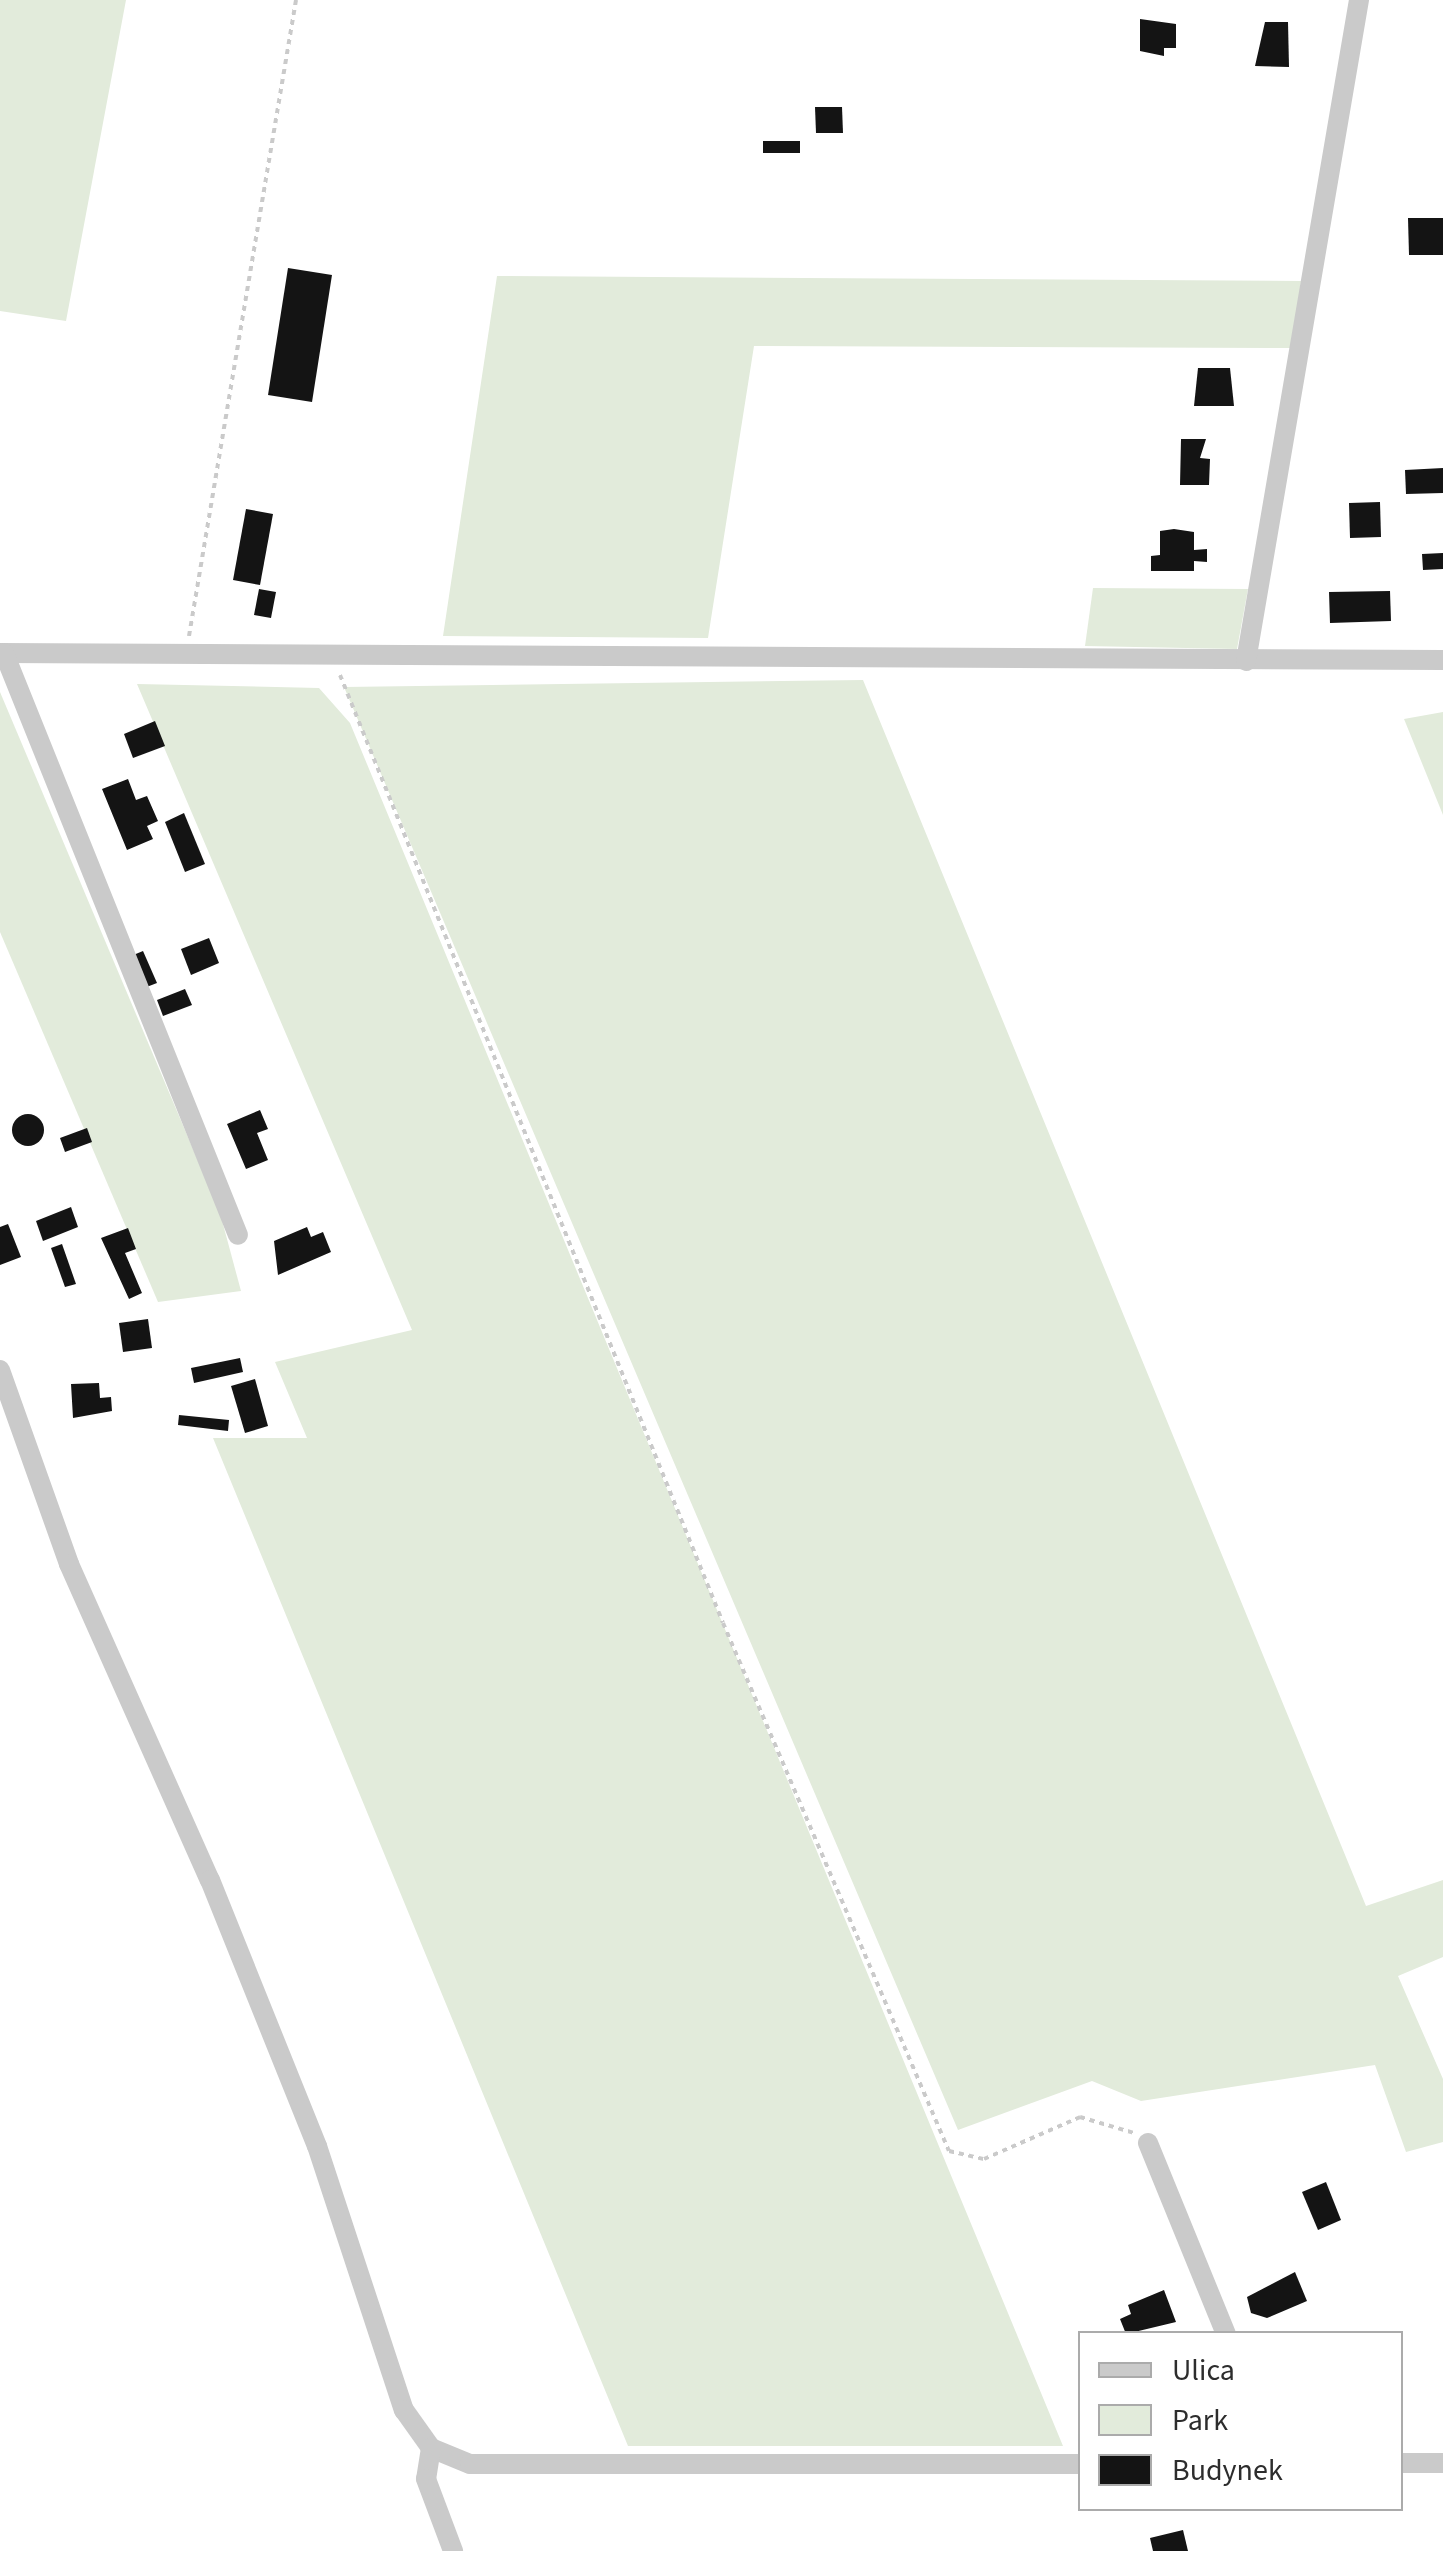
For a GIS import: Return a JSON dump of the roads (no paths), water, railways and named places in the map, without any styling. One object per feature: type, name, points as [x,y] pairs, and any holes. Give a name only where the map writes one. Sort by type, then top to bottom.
[{"type":"street","points":[[1246,661],[1359,0]]},
{"type":"street","points":[[238,1235],[2,653],[1443,660]]},
{"type":"street","points":[[0,1370],[69,1564],[210,1880],[317,2146],[404,2410],[431,2448],[470,2464],[1078,2464]]},
{"type":"street","points":[[1148,2143],[1225,2331]]},
{"type":"street","points":[[431,2448],[426,2479],[453,2551]]},
{"type":"street","points":[[1403,2463],[1443,2463]]}]
